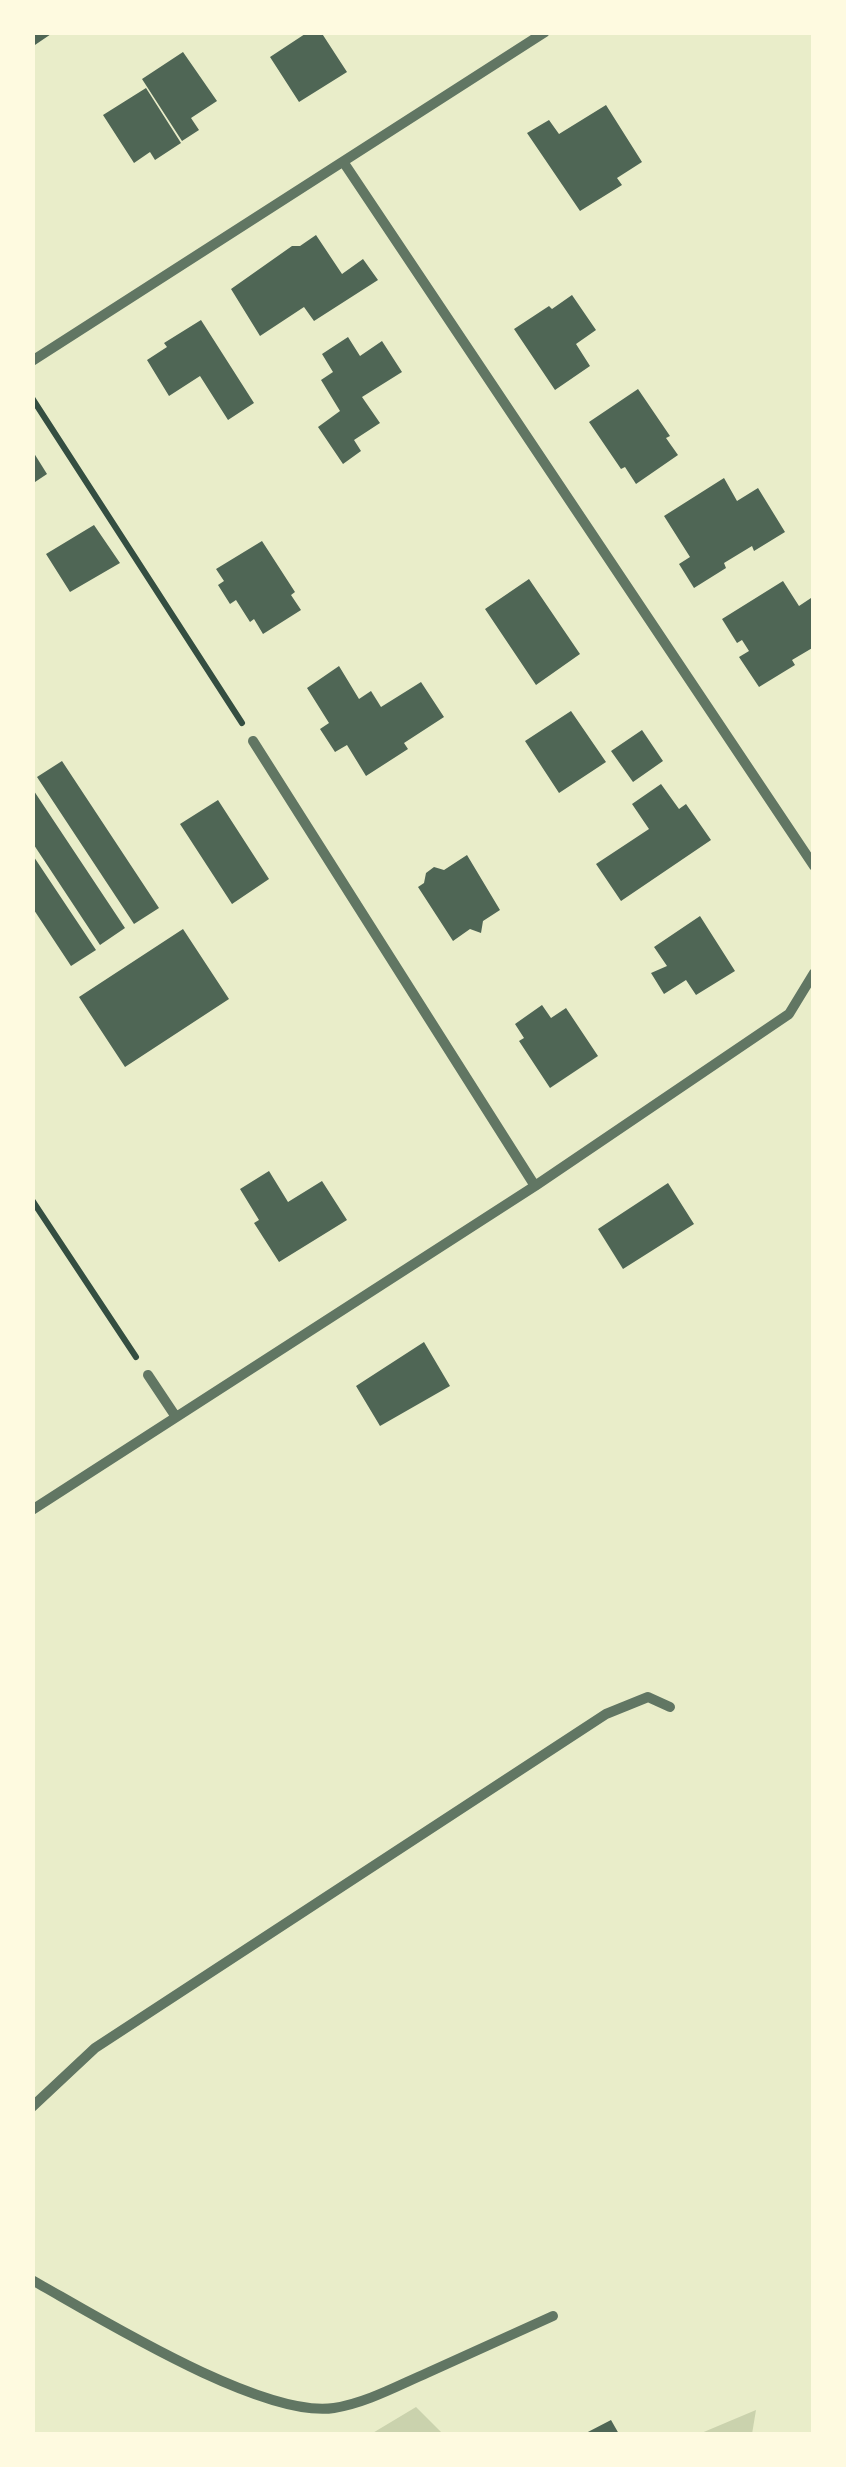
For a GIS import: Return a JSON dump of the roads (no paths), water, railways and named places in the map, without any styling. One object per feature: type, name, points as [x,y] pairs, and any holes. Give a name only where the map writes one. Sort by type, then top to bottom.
[{"type":"street","points":[[32,360],[545,32]]},
{"type":"street","points":[[344,163],[814,866]]},
{"type":"street","points":[[253,740],[535,1186]]},
{"type":"street","points":[[32,1510],[535,1186],[789,1014],[814,973]]},
{"type":"street","points":[[148,1375],[176,1418]]},
{"type":"street","points":[[32,2107],[94,2048],[606,1714],[648,1697],[670,1706]]},
{"type":"street","points":[[32,2280],[208,2374],[274,2402],[305,2408],[333,2408],[374,2397],[553,2316]]}]
